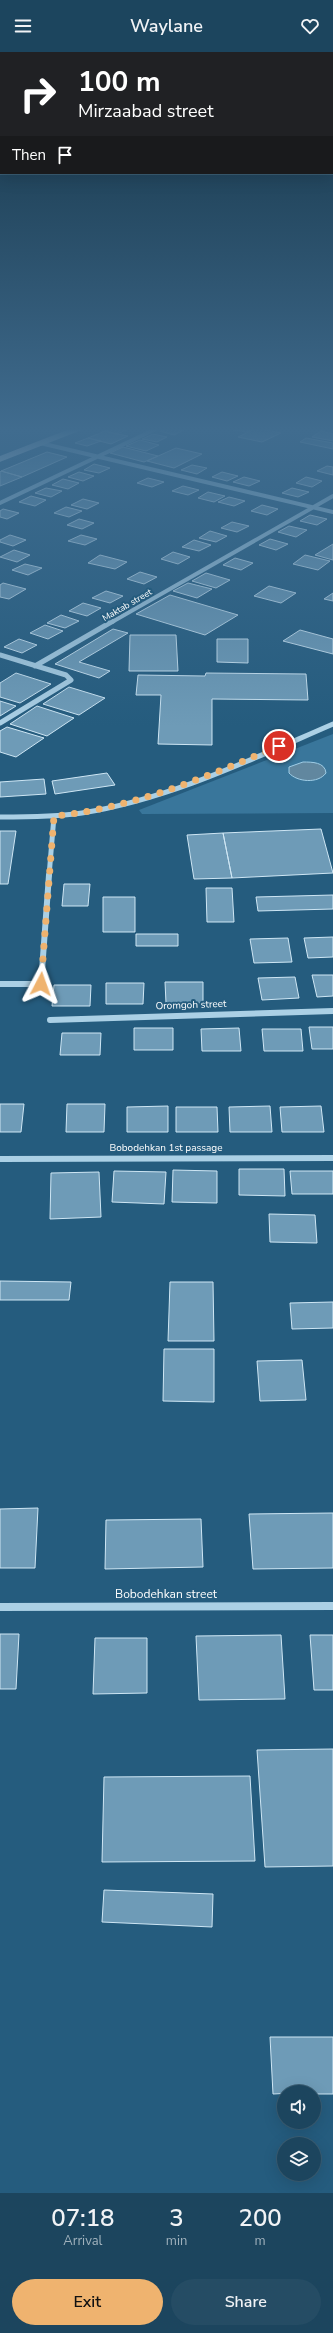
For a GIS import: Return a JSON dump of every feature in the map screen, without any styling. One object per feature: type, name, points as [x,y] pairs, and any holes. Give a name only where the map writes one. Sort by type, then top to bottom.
[{"type":"street","name":"Maktab street","points":[[35,666],[278,527]]},
{"type":"street","points":[[0,655],[66,675],[71,680],[0,723]]},
{"type":"street","points":[[0,818],[54,816],[110,807],[156,794],[212,774],[333,724]]},
{"type":"street","points":[[0,984],[41,984],[54,816]]},
{"type":"street","name":"Oromgoh street","points":[[50,1020],[333,1011]]},
{"type":"street","name":"Bobodehkan 1st passage","points":[[0,1159],[333,1158]]},
{"type":"street","name":"Bobodehkan street","points":[[0,1607],[333,1606]]},
{"type":"shaded area","points":[[333,734],[333,813],[142,814],[139,810]]},
{"type":"shaded area","points":[[303,762],[318,763],[325,769],[326,773],[318,779],[302,780],[289,773],[289,767]]},
{"type":"building","points":[[74,527],[86,527],[82,529]]},
{"type":"building","points":[[223,527],[247,527],[237,532],[221,528]]},
{"type":"building","points":[[287,527],[307,530],[296,537],[278,532]]},
{"type":"building","points":[[210,531],[227,536],[216,542],[199,538]]},
{"type":"building","points":[[10,535],[26,540],[13,546],[0,542],[0,540]]},
{"type":"building","points":[[81,535],[97,539],[85,545],[68,541]]},
{"type":"building","points":[[270,539],[288,544],[276,550],[259,545]]},
{"type":"building","points":[[194,540],[211,545],[199,551],[182,547]]},
{"type":"building","points":[[333,544],[333,560],[315,555]]},
{"type":"building","points":[[14,550],[30,555],[17,562],[0,557]]},
{"type":"building","points":[[173,552],[190,557],[178,564],[161,559]]},
{"type":"building","points":[[100,555],[127,562],[115,569],[88,563]]},
{"type":"building","points":[[305,555],[330,561],[318,570],[293,564]]},
{"type":"building","points":[[235,558],[253,563],[241,570],[223,565]]},
{"type":"building","points":[[25,564],[42,568],[28,575],[12,570]]},
{"type":"building","points":[[140,572],[157,577],[144,584],[127,579]]},
{"type":"building","points":[[206,573],[230,580],[216,588],[192,581]]},
{"type":"building","points":[[3,583],[26,589],[9,599],[0,597],[0,585]]},
{"type":"building","points":[[188,583],[212,589],[197,598],[173,591]]},
{"type":"building","points":[[269,586],[296,593],[281,603],[254,596]]},
{"type":"building","points":[[106,591],[123,596],[110,603],[92,598]]},
{"type":"building","points":[[333,593],[333,601],[324,599]]},
{"type":"building","points":[[170,595],[238,615],[205,635],[136,614]]},
{"type":"building","points":[[83,603],[101,608],[87,616],[69,611]]},
{"type":"building","points":[[61,615],[79,621],[65,628],[47,623]]},
{"type":"building","points":[[45,625],[63,631],[48,639],[30,633]]},
{"type":"building","points":[[113,629],[128,633],[79,662],[110,671],[99,678],[55,664]]},
{"type":"building","points":[[300,630],[333,639],[333,654],[283,641]]},
{"type":"building","points":[[130,635],[176,635],[178,671],[129,671]]},
{"type":"building","points":[[19,639],[37,645],[22,653],[4,647]]},
{"type":"building","points":[[217,639],[248,639],[248,663],[217,662]]},
{"type":"building","points":[[16,673],[51,684],[20,703],[0,697],[0,683]]},
{"type":"building","points":[[206,673],[306,674],[308,700],[212,699],[212,745],[158,744],[161,695],[136,695],[138,675],[205,676]]},
{"type":"building","points":[[69,687],[105,698],[79,715],[43,704]]},
{"type":"building","points":[[0,701],[16,706],[0,716]]},
{"type":"building","points":[[37,706],[74,718],[47,736],[10,724]]},
{"type":"building","points":[[7,727],[44,738],[16,757],[0,752],[0,731]]},
{"type":"building","points":[[107,773],[115,785],[55,794],[52,781]]},
{"type":"building","points":[[44,779],[46,794],[0,797],[0,782]]},
{"type":"building","points":[[321,829],[333,873],[232,878],[223,833]]},
{"type":"building","points":[[0,831],[16,831],[8,884],[0,884]]},
{"type":"building","points":[[223,833],[232,878],[194,879],[187,835]]},
{"type":"building","points":[[64,884],[90,884],[88,906],[62,906]]},
{"type":"building","points":[[206,888],[232,888],[234,922],[207,922]]},
{"type":"building","points":[[333,895],[333,909],[258,911],[256,897]]},
{"type":"building","points":[[103,897],[135,897],[135,932],[103,932]]},
{"type":"building","points":[[136,934],[178,934],[178,946],[136,946]]},
{"type":"building","points":[[333,937],[333,957],[308,958],[304,938]]},
{"type":"building","points":[[288,938],[292,962],[254,963],[250,939]]},
{"type":"building","points":[[312,975],[333,975],[333,996],[317,997]]},
{"type":"building","points":[[295,977],[299,998],[262,1000],[258,978]]},
{"type":"building","points":[[165,982],[203,982],[203,1003],[166,1003]]},
{"type":"building","points":[[106,983],[144,983],[143,1004],[106,1004]]},
{"type":"building","points":[[54,985],[91,985],[90,1006],[52,1006]]},
{"type":"building","points":[[309,1027],[333,1027],[333,1049],[312,1049]]},
{"type":"building","points":[[134,1028],[173,1028],[173,1050],[134,1050]]},
{"type":"building","points":[[239,1028],[241,1051],[202,1051],[201,1029]]},
{"type":"building","points":[[262,1029],[301,1029],[303,1051],[264,1051]]},
{"type":"building","points":[[62,1033],[101,1033],[100,1055],[60,1055]]},
{"type":"building","points":[[0,1104],[24,1104],[21,1132],[0,1132]]},
{"type":"building","points":[[67,1104],[105,1104],[104,1132],[66,1132]]},
{"type":"building","points":[[168,1106],[168,1132],[127,1132],[127,1107]]},
{"type":"building","points":[[270,1106],[272,1132],[230,1132],[229,1107]]},
{"type":"building","points":[[321,1106],[324,1132],[282,1132],[280,1107]]},
{"type":"building","points":[[176,1107],[217,1107],[218,1132],[176,1132]]},
{"type":"building","points":[[239,1169],[284,1169],[285,1196],[239,1195]]},
{"type":"building","points":[[173,1170],[217,1171],[217,1203],[172,1202]]},
{"type":"building","points":[[114,1171],[166,1172],[164,1204],[112,1202]]},
{"type":"building","points":[[290,1171],[333,1171],[333,1194],[292,1194]]},
{"type":"building","points":[[99,1172],[101,1217],[50,1219],[51,1173]]},
{"type":"building","points":[[269,1214],[315,1215],[317,1243],[270,1242]]},
{"type":"building","points":[[0,1281],[71,1282],[69,1300],[0,1300]]},
{"type":"building","points":[[170,1282],[213,1282],[214,1341],[168,1341]]},
{"type":"building","points":[[333,1302],[333,1328],[292,1329],[290,1303]]},
{"type":"building","points":[[164,1349],[214,1349],[214,1402],[163,1401]]},
{"type":"building","points":[[302,1360],[306,1400],[260,1401],[257,1361]]},
{"type":"building","points":[[38,1508],[35,1568],[0,1568],[0,1509]]},
{"type":"building","points":[[333,1513],[333,1568],[253,1569],[249,1514]]},
{"type":"building","points":[[201,1519],[203,1567],[105,1569],[106,1520]]},
{"type":"building","points":[[0,1634],[19,1634],[16,1689],[0,1689]]},
{"type":"building","points":[[281,1635],[285,1699],[199,1700],[196,1636]]},
{"type":"building","points":[[310,1635],[333,1635],[333,1690],[314,1690]]},
{"type":"building","points":[[95,1638],[147,1638],[147,1693],[93,1694]]},
{"type":"building","points":[[333,1749],[333,1866],[265,1867],[257,1750]]},
{"type":"building","points":[[250,1776],[255,1861],[102,1862],[104,1777]]},
{"type":"building","points":[[104,1890],[213,1894],[212,1927],[102,1922]]},
{"type":"building","points":[[270,2037],[333,2037],[333,2094],[321,2094],[321,2085],[277,2085],[277,2094],[273,2094]]},
{"type":"route","points":[[41,984],[54,816],[82,813],[137,800],[212,774],[279,746]]}]
